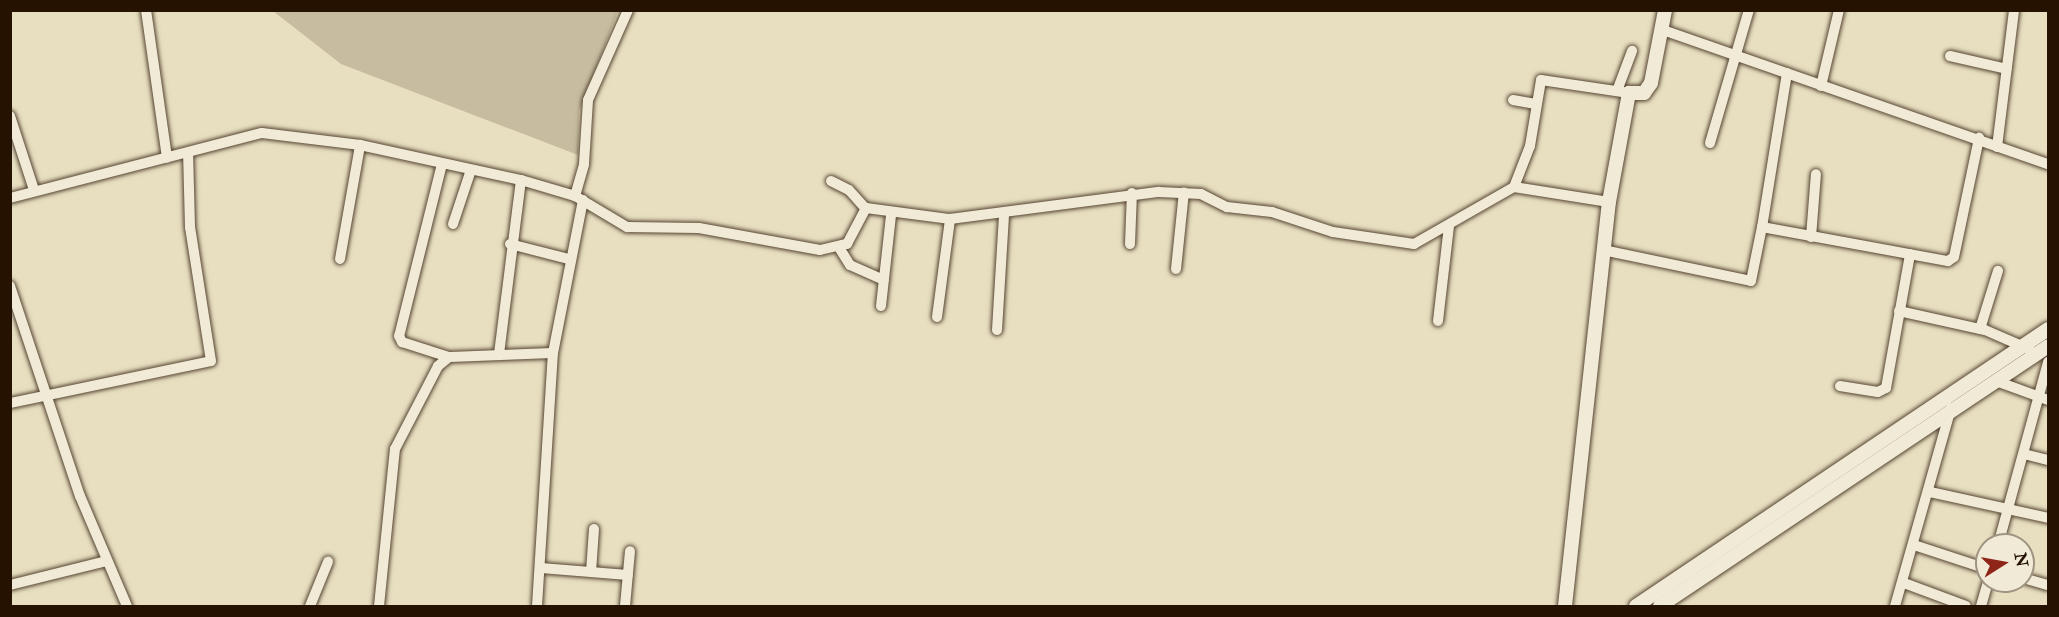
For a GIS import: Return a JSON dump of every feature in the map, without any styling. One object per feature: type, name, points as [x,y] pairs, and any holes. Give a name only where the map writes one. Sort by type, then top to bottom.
[{"type":"street","points":[[146,10],[167,158]]},
{"type":"street","points":[[537,606],[542,568],[553,353],[586,149],[588,100],[628,10]]},
{"type":"street","points":[[831,181],[849,190],[865,208],[891,214],[950,219],[1004,215],[1132,193],[1184,192],[1375,242],[1420,243],[1514,187],[1530,146],[1536,104],[1546,79],[1623,92],[1644,93],[1651,84],[1665,10]]},
{"type":"street","points":[[1710,143],[1733,56],[1749,10]]},
{"type":"street","points":[[1821,86],[1839,10]]},
{"type":"street","points":[[1997,147],[2014,10]]},
{"type":"street","points":[[1660,29],[2049,164]]},
{"type":"street","points":[[1565,606],[1603,250],[1623,92],[1632,51]]},
{"type":"street","points":[[1950,56],[2007,69]]},
{"type":"street","points":[[1603,250],[1751,281],[1787,73]]},
{"type":"street","points":[[1513,100],[1536,104]]},
{"type":"street","points":[[10,116],[34,190]]},
{"type":"street","points":[[10,198],[262,133],[360,145],[521,180],[579,198],[635,228],[699,228],[811,249],[840,249]]},
{"type":"street","points":[[1762,226],[1948,261],[1954,257],[1979,138]]},
{"type":"street","points":[[340,259],[360,145]]},
{"type":"street","points":[[10,404],[47,392],[149,378],[212,360],[190,227],[188,153]]},
{"type":"street","points":[[442,164],[399,336],[402,342],[449,357],[553,353]]},
{"type":"street","points":[[453,224],[471,170]]},
{"type":"street","points":[[1811,237],[1816,174]]},
{"type":"street","points":[[499,354],[510,244],[521,180]]},
{"type":"street","points":[[1514,187],[1609,202]]},
{"type":"street","points":[[1176,268],[1184,192]]},
{"type":"street","points":[[1130,243],[1132,193]]},
{"type":"street","points":[[840,249],[865,208]]},
{"type":"street","points":[[881,306],[891,214]]},
{"type":"street","points":[[997,330],[1004,215]]},
{"type":"street","points":[[938,317],[950,219]]},
{"type":"street","points":[[1438,321],[1449,226]]},
{"type":"street","points":[[510,244],[569,259]]},
{"type":"street","points":[[840,249],[850,266],[884,280]]},
{"type":"street","points":[[1840,386],[1878,392],[1886,388],[1910,254]]},
{"type":"street","points":[[1980,329],[1998,271]]},
{"type":"street","points":[[10,286],[14,305],[106,561],[127,606]]},
{"type":"street","points":[[1899,310],[1980,329],[2023,346],[2043,349]]},
{"type":"street","points":[[1636,606],[2049,328]]},
{"type":"street","points":[[1660,606],[2043,349]]},
{"type":"street","points":[[379,606],[397,440],[438,366],[449,357]]},
{"type":"street","points":[[2001,533],[2024,453],[2044,399],[2049,362]]},
{"type":"street","points":[[1996,381],[2044,399]]},
{"type":"street","points":[[1895,606],[1904,583],[1930,492],[1954,392]]},
{"type":"street","points":[[2024,453],[2049,460]]},
{"type":"street","points":[[1930,492],[2049,518]]},
{"type":"street","points":[[591,572],[594,529]]},
{"type":"street","points":[[1914,545],[1975,565]]},
{"type":"street","points":[[625,606],[630,551]]},
{"type":"street","points":[[10,585],[106,561]]},
{"type":"street","points":[[310,606],[328,562]]},
{"type":"street","points":[[542,568],[628,575]]},
{"type":"street","points":[[1904,583],[1966,606]]},
{"type":"shaded area","points":[[273,11],[618,11],[579,111],[578,155],[341,64]]}]
